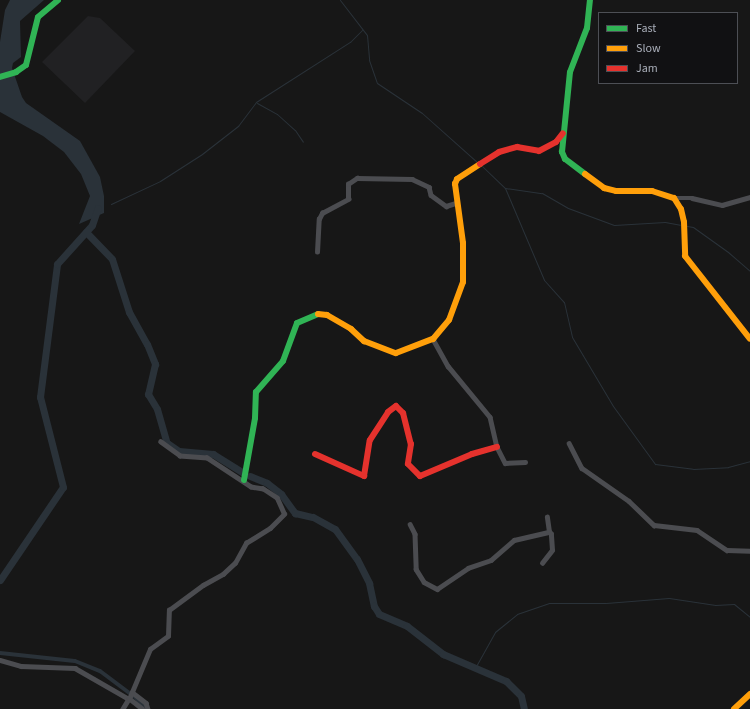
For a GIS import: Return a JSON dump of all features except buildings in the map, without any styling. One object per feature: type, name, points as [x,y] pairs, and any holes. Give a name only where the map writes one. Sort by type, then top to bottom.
[{"type":"street","points":[[0,77],[16,72],[26,65],[29,59],[33,30],[38,17],[58,0]]},
{"type":"street","points":[[590,0],[587,28],[570,72],[563,133],[562,152],[565,159],[604,188],[616,191],[652,191],[674,198],[692,198],[722,205],[750,197]]},
{"type":"street","points":[[244,480],[255,418],[256,392],[283,361],[297,323],[316,314],[327,315],[351,329],[364,341],[396,353],[433,339],[449,320],[463,282],[463,243],[456,203],[457,179],[462,173],[480,165],[508,148],[517,146],[540,151],[556,142],[563,133]]},
{"type":"street","points":[[317,252],[319,219],[322,213],[348,199],[348,184],[357,178],[412,179],[429,187],[431,194],[446,206],[456,203]]},
{"type":"street","points":[[674,198],[681,209],[684,222],[685,256],[750,339]]},
{"type":"street","points":[[433,339],[448,366],[490,417],[497,447],[505,463],[525,462]]},
{"type":"street","points":[[315,454],[364,476],[370,440],[388,412],[396,406],[402,413],[411,444],[408,464],[420,476],[472,454],[497,447]]},
{"type":"street","points":[[123,709],[131,696],[150,649],[168,636],[169,610],[203,585],[223,574],[235,563],[246,543],[270,528],[284,514],[277,498],[263,489],[251,487],[244,480],[207,458],[180,456],[161,442]]},
{"type":"street","points":[[569,443],[582,468],[628,501],[654,525],[697,530],[727,550],[750,551]]},
{"type":"street","points":[[542,563],[552,550],[551,534],[549,532],[547,517]]},
{"type":"street","points":[[410,524],[414,534],[416,569],[424,582],[438,589],[468,568],[491,560],[514,540],[549,532]]},
{"type":"street","points":[[0,660],[21,666],[76,668],[146,703],[148,709]]},
{"type":"street","points":[[734,709],[750,694]]},
{"type":"street","points":[[131,696],[142,709]]},
{"type":"shaded area","points":[[10,0],[44,0],[20,21],[21,57],[13,63],[12,68],[22,97],[26,103],[80,141],[100,177],[104,196],[104,213],[79,224],[90,196],[81,174],[64,152],[43,136],[0,112],[0,42],[5,10]]},
{"type":"shaded area","points":[[88,16],[100,18],[135,51],[85,103],[42,62]]},
{"type":"waterway","points":[[340,0],[367,35],[369,60],[377,83],[422,113],[478,163]]},
{"type":"waterway","points":[[111,204],[160,181],[202,154],[238,126],[256,102],[350,42],[362,30]]},
{"type":"waterway","points":[[257,103],[277,114],[295,130],[303,142]]},
{"type":"waterway","points":[[482,166],[505,188],[544,280],[564,302],[572,337],[613,406],[655,464],[693,469],[728,467],[750,461]]},
{"type":"waterway","points":[[505,188],[542,193],[568,208],[614,225],[665,222],[680,225]]},
{"type":"waterway","points":[[0,580],[63,487],[40,397],[57,264],[92,225],[98,208]]},
{"type":"waterway","points":[[687,226],[693,227],[728,252],[750,271]]},
{"type":"waterway","points":[[86,232],[112,259],[129,312],[147,344],[155,364],[148,394],[157,409],[167,443],[179,451],[213,454],[244,473]]},
{"type":"waterway","points":[[250,476],[267,483],[281,494],[295,513],[313,517],[335,529],[357,559],[369,583],[374,606],[379,614],[407,626],[443,654],[506,681],[521,696],[524,709]]},
{"type":"waterway","points":[[475,668],[495,632],[517,614],[549,603],[606,603],[669,598],[715,605],[734,604],[750,617]]},
{"type":"waterway","points":[[0,653],[75,661],[100,671],[136,698],[145,709]]},
{"type":"traffic: fast","points":[[0,77],[16,72],[26,65],[38,17],[58,0]]},
{"type":"traffic: fast","points":[[585,174],[565,159],[562,152],[570,72],[587,28],[590,0]]},
{"type":"traffic: fast","points":[[244,480],[255,418],[256,392],[283,361],[297,323],[318,314]]},
{"type":"traffic: slow","points":[[318,314],[327,315],[351,329],[364,341],[396,353],[433,339],[449,320],[463,282],[463,243],[455,184],[457,179],[480,164]]},
{"type":"traffic: slow","points":[[585,174],[604,188],[616,191],[652,191],[674,198],[681,209],[684,222],[685,256],[750,339]]},
{"type":"traffic: slow","points":[[734,709],[750,694]]},
{"type":"traffic: jam","points":[[480,164],[499,152],[517,147],[539,151],[556,142],[563,133]]},
{"type":"traffic: jam","points":[[315,454],[364,476],[370,440],[388,412],[396,406],[403,413],[411,444],[408,464],[420,476],[472,454],[497,447]]}]
